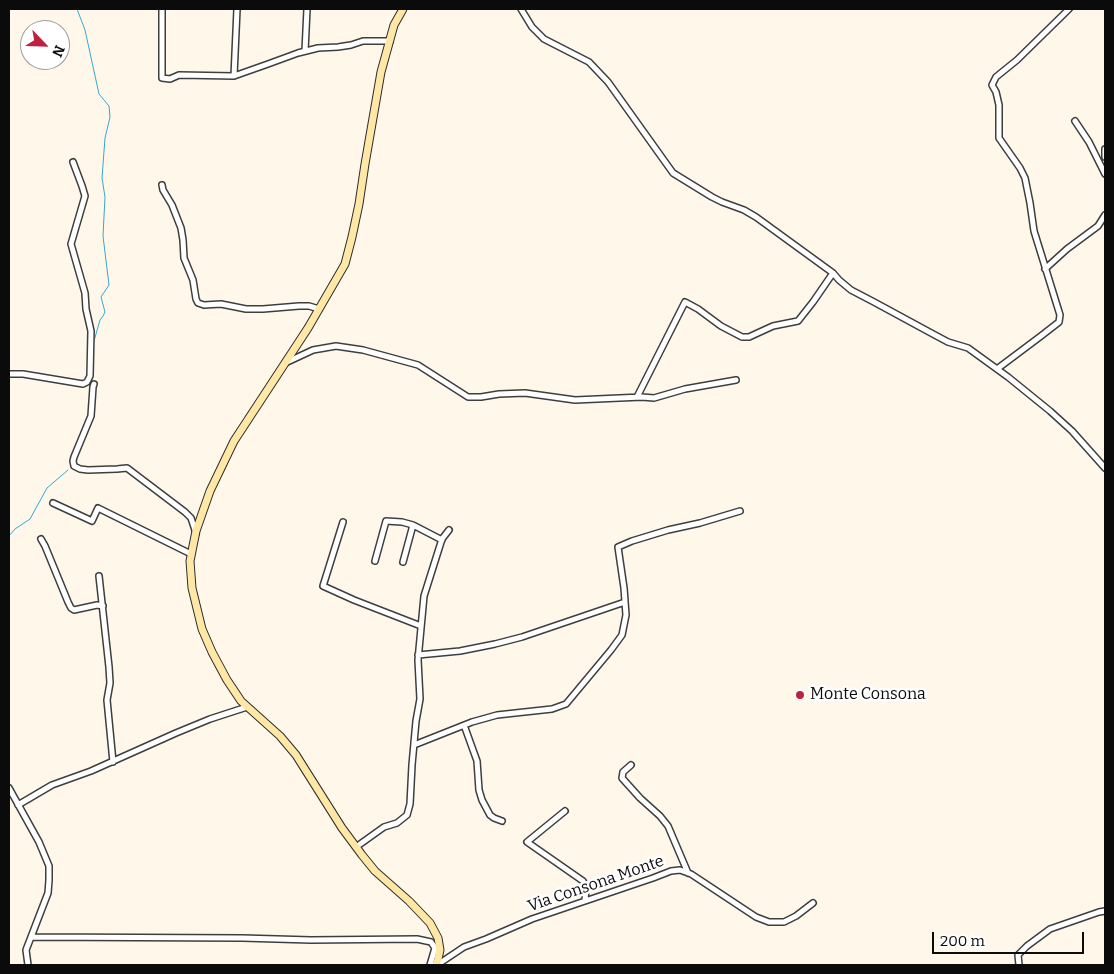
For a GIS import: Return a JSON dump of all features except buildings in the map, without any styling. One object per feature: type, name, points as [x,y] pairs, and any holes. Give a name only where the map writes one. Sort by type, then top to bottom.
[{"type":"main road","points":[[402,9],[394,25],[381,72],[352,237],[344,264],[319,309],[234,441],[210,491],[196,534],[190,561],[192,588],[202,629],[227,680],[241,701],[280,736],[296,755],[342,828],[379,876],[409,901],[430,923],[438,938],[440,950],[437,965]]},
{"type":"street","points":[[162,9],[162,78],[170,79],[179,75],[234,76],[304,51],[318,48],[338,48],[364,41],[390,41]]},
{"type":"street","points":[[234,76],[237,9]]},
{"type":"street","points":[[304,51],[307,9]]},
{"type":"street","points":[[521,9],[532,27],[544,39],[589,62],[608,82],[673,173],[712,197],[756,217],[833,273],[851,290],[940,338],[968,348],[1050,411],[1072,431],[1105,468]]},
{"type":"street","points":[[997,369],[1059,322],[1060,315],[1034,231],[1025,178],[999,138],[999,105],[992,85],[996,77],[1017,60],[1069,9]]},
{"type":"street","points":[[1075,120],[1092,146],[1105,174]]},
{"type":"street","points":[[1105,149],[1105,157]]},
{"type":"street","points":[[9,374],[22,374],[83,384],[90,376],[92,330],[86,309],[85,293],[71,244],[84,196],[73,162]]},
{"type":"street","points":[[162,185],[162,190],[172,205],[182,228],[184,258],[193,280],[198,303],[221,304],[246,309],[309,306],[319,309]]},
{"type":"street","points":[[1045,269],[1067,249],[1098,226],[1105,215]]},
{"type":"street","points":[[637,397],[685,302],[721,326],[742,337],[750,337],[773,326],[798,321],[814,302],[833,273]]},
{"type":"street","points":[[284,364],[313,350],[336,346],[363,350],[418,365],[468,397],[525,393],[575,400],[654,398],[685,388],[736,380]]},
{"type":"street","points":[[94,384],[91,416],[74,457],[74,466],[88,470],[127,468],[186,512],[191,518],[196,534]]},
{"type":"street","points":[[53,503],[92,521],[98,508],[191,554]]},
{"type":"street","points":[[414,745],[464,725],[497,715],[552,709],[566,704],[622,635],[626,615],[618,547],[668,530],[740,511]]},
{"type":"street","points":[[375,561],[386,521],[413,525],[442,540]]},
{"type":"street","points":[[343,522],[324,586],[354,600],[421,626]]},
{"type":"street","points":[[403,562],[413,525]]},
{"type":"street","points":[[356,847],[384,827],[397,823],[407,815],[410,804],[414,745],[420,699],[418,655],[424,596],[442,540],[449,530]]},
{"type":"street","points":[[41,539],[71,608],[74,610],[97,605],[102,606]]},
{"type":"street","points":[[99,576],[109,667],[108,700],[113,762]]},
{"type":"street","points":[[418,655],[460,651],[495,644],[522,637],[625,602]]},
{"type":"street","points":[[18,805],[52,785],[91,772],[210,719],[247,707]]},
{"type":"street","points":[[464,725],[477,761],[479,790],[482,800],[490,815],[502,821]]},
{"type":"street","points":[[631,765],[623,772],[622,778],[668,826],[688,873]]},
{"type":"street","points":[[9,788],[49,866],[48,893],[26,950],[28,965]]},
{"type":"street","points":[[565,811],[527,842],[583,882],[586,887],[586,901]]},
{"type":"street","name":"Via Consona Monte","points":[[437,965],[464,947],[532,918],[671,871],[680,870],[688,873],[756,917],[769,922],[784,922],[796,916],[813,903]]},
{"type":"street","points":[[1019,965],[1018,955],[1027,946],[1050,930],[1105,911]]},
{"type":"street","points":[[31,937],[311,940],[417,939],[431,942],[435,948],[430,965]]},
{"type":"waterway","points":[[77,9],[85,30],[99,94],[109,106],[110,117],[105,138],[102,178],[105,197],[103,236],[109,285],[101,297],[105,312],[100,320],[94,341]]},
{"type":"waterway","points":[[9,536],[15,529],[30,519],[47,488],[68,470]]},
{"type":"place","name":"Monte Consona","points":[[800,695]]}]
